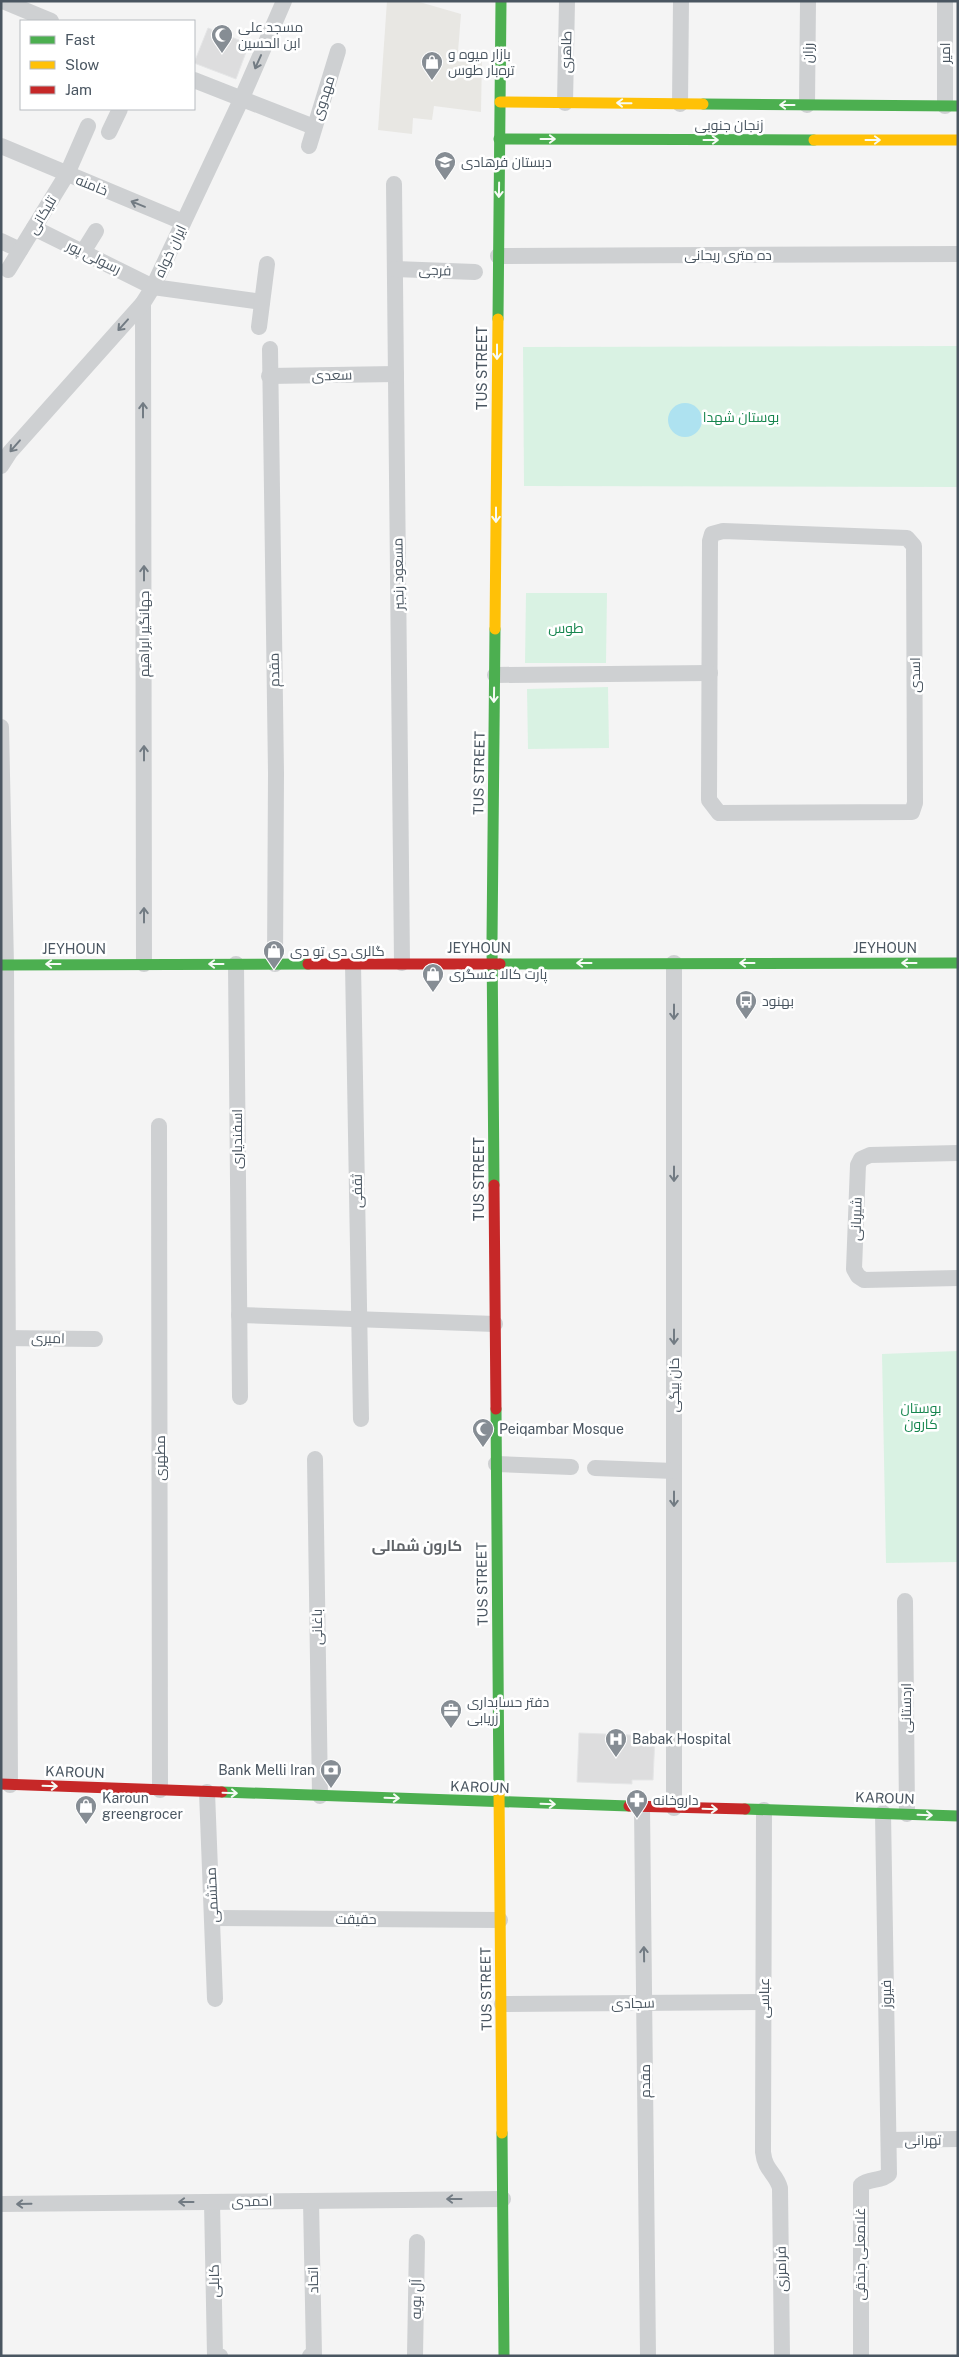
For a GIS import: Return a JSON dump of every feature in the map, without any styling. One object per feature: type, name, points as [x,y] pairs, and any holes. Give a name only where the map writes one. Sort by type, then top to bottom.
[{"type":"street","points":[[3,1],[49,20]]},
{"type":"street","name":"ایران خواه","points":[[1,465],[10,452],[143,303],[153,287],[241,100],[284,1]]},
{"type":"street","name":"TUS STREET","points":[[501,1],[492,963],[504,2356]]},
{"type":"street","name":"طاهری","points":[[565,103],[567,1]]},
{"type":"street","points":[[680,104],[681,1]]},
{"type":"street","name":"رزان","points":[[808,1],[808,105]]},
{"type":"street","name":"امیر","points":[[945,1],[951,106]]},
{"type":"street","name":"مهدوی","points":[[309,146],[338,51]]},
{"type":"street","points":[[195,80],[314,127]]},
{"type":"street","name":"زنجان جنوبی","points":[[500,102],[951,106]]},
{"type":"street","points":[[109,132],[120,110]]},
{"type":"street","name":"تلیکانی","points":[[8,270],[67,174],[88,126]]},
{"type":"street","name":"زنجان جنوبی","points":[[499,139],[958,140]]},
{"type":"street","name":"خامنه","points":[[1,146],[184,222]]},
{"type":"street","name":"مسعود رنجبر","points":[[394,184],[402,964]]},
{"type":"street","name":"رسولی پور","points":[[34,228],[153,287],[262,302]]},
{"type":"street","points":[[83,252],[96,231]]},
{"type":"street","points":[[1,241],[20,250]]},
{"type":"street","name":"ده متری ریحانی","points":[[498,256],[958,254]]},
{"type":"street","points":[[259,327],[267,264]]},
{"type":"street","name":"فرجی","points":[[395,269],[475,272]]},
{"type":"street","name":"جهانگیر ابراهیم","points":[[143,303],[144,964]]},
{"type":"street","name":"مقدم","points":[[270,350],[276,773],[275,964]]},
{"type":"street","name":"سعدی","points":[[269,376],[396,374]]},
{"type":"street","name":"اسدی","points":[[723,531],[907,538],[911,540],[914,546],[915,576],[915,803],[912,812],[719,813],[709,800],[710,673],[710,541],[712,534],[723,531]]},
{"type":"street","points":[[495,675],[710,673]]},
{"type":"street","points":[[1,727],[6,1784]]},
{"type":"street","name":"خان بیگی","points":[[674,963],[674,1808]]},
{"type":"street","name":"JEYHOUN","points":[[3,964],[958,964]]},
{"type":"street","name":"اسفندیاری","points":[[236,964],[240,1397]]},
{"type":"street","name":"ثقفی","points":[[353,964],[360,1419]]},
{"type":"street","name":"مطهری","points":[[159,1126],[160,1790]]},
{"type":"street","name":"شیربانی","points":[[958,1153],[870,1155],[861,1159],[858,1165],[854,1269],[858,1276],[864,1280],[958,1278]]},
{"type":"street","points":[[239,1315],[495,1324]]},
{"type":"street","name":"امیری","points":[[4,1338],[95,1340]]},
{"type":"street","name":"باغانی","points":[[315,1459],[320,1796]]},
{"type":"street","points":[[496,1464],[571,1466]]},
{"type":"street","points":[[595,1468],[674,1471]]},
{"type":"street","name":"اردستانی","points":[[906,1601],[907,1814]]},
{"type":"street","name":"KAROUN","points":[[6,1784],[642,1807],[958,1816]]},
{"type":"street","name":"محتشمی","points":[[207,1792],[215,1999]]},
{"type":"street","name":"مقدم","points":[[642,1807],[648,2356]]},
{"type":"street","name":"عباسی","points":[[764,1810],[763,2152],[764,2164],[778,2182]]},
{"type":"street","name":"فیروز","points":[[883,1813],[889,2174]]},
{"type":"street","name":"حقیقت","points":[[213,1918],[500,1920]]},
{"type":"street","name":"سجادی","points":[[502,2004],[764,2002]]},
{"type":"street","name":"تهرانی","points":[[889,2140],[958,2139]]},
{"type":"street","name":"غلامعلی جندقی","points":[[860,2356],[860,2185],[865,2181],[884,2178],[889,2174]]},
{"type":"street","name":"فرامرزی","points":[[778,2182],[780,2195],[782,2356]]},
{"type":"street","name":"احمدی","points":[[1,2204],[503,2199]]},
{"type":"street","name":"اتحاد","points":[[310,2356],[314,2355],[311,2201]]},
{"type":"street","name":"کابلی","points":[[212,2202],[215,2355],[220,2356]]},
{"type":"street","name":"آل بویه","points":[[415,2356],[416,2242]]},
{"type":"shaded area","name":"بازار میوه و تره‌بار طوس","points":[[387,1],[416,1],[461,14],[458,52],[482,56],[481,112],[434,106],[432,120],[413,118],[412,134],[378,130]]},
{"type":"green space","name":"بوستان شهدا","points":[[958,346],[958,487],[524,486],[523,347]]},
{"type":"green space","name":"طوس","points":[[526,593],[607,593],[606,663],[525,663]]},
{"type":"green space","points":[[608,687],[609,748],[528,749],[527,689]]},
{"type":"green space","name":"بوستان کارون","points":[[958,1351],[958,1562],[886,1563],[882,1354]]},
{"type":"water","points":[[685,403],[692,404],[697,408],[701,413],[701,427],[697,432],[692,436],[685,437],[678,436],[673,432],[669,427],[668,420],[669,413],[673,408],[678,404]]},
{"type":"building","name":"مسجد علی ابن الحسین","points":[[208,28],[249,44],[236,79],[195,63]]},
{"type":"building","name":"Babak Hospital","points":[[579,1733],[655,1736],[653,1780],[632,1780],[632,1784],[577,1782]]},
{"type":"traffic: fast","points":[[498,319],[501,1]]},
{"type":"traffic: fast","points":[[703,104],[958,106]]},
{"type":"traffic: fast","points":[[499,139],[814,140]]},
{"type":"traffic: fast","points":[[494,1185],[492,942],[495,629]]},
{"type":"traffic: fast","points":[[500,964],[958,963]]},
{"type":"traffic: fast","points":[[1,965],[308,964]]},
{"type":"traffic: fast","points":[[496,1409],[499,1793]]},
{"type":"traffic: fast","points":[[222,1792],[629,1806]]},
{"type":"traffic: fast","points":[[745,1809],[958,1816]]},
{"type":"traffic: fast","points":[[502,2133],[504,2356]]},
{"type":"traffic: slow","points":[[500,102],[703,104]]},
{"type":"traffic: slow","points":[[814,140],[958,140]]},
{"type":"traffic: slow","points":[[495,629],[498,319]]},
{"type":"traffic: slow","points":[[499,1793],[502,2133]]},
{"type":"traffic: jam","points":[[308,964],[500,964]]},
{"type":"traffic: jam","points":[[494,1185],[496,1409]]},
{"type":"traffic: jam","points":[[1,1784],[222,1792]]},
{"type":"traffic: jam","points":[[629,1806],[745,1809]]},
{"type":"place","name":"مسجد علی ابن الحسین","points":[[222,54]]},
{"type":"place","name":"بازار میوه و تره‌بار طوس","points":[[432,81]]},
{"type":"place","name":"دبستان فرهادی","points":[[445,181]]},
{"type":"place","name":"گالری دی تو دی","points":[[274,970]]},
{"type":"place","name":"پارت کالا عسگری","points":[[433,993]]},
{"type":"place","name":"بهنود","points":[[746,1020]]},
{"type":"place","name":"Peiqambar Mosque","points":[[483,1448]]},
{"type":"place","name":"دفتر حسابداری زریابی","points":[[451,1729]]},
{"type":"place","name":"Babak Hospital","points":[[616,1758]]},
{"type":"place","name":"Bank Melli Iran","points":[[331,1789]]},
{"type":"place","name":"داروخانه","points":[[637,1819]]},
{"type":"place","name":"Karoun greengrocer","points":[[86,1825]]},
{"type":"district","name":"کارون شمالی","points":[[417,1545]]}]
